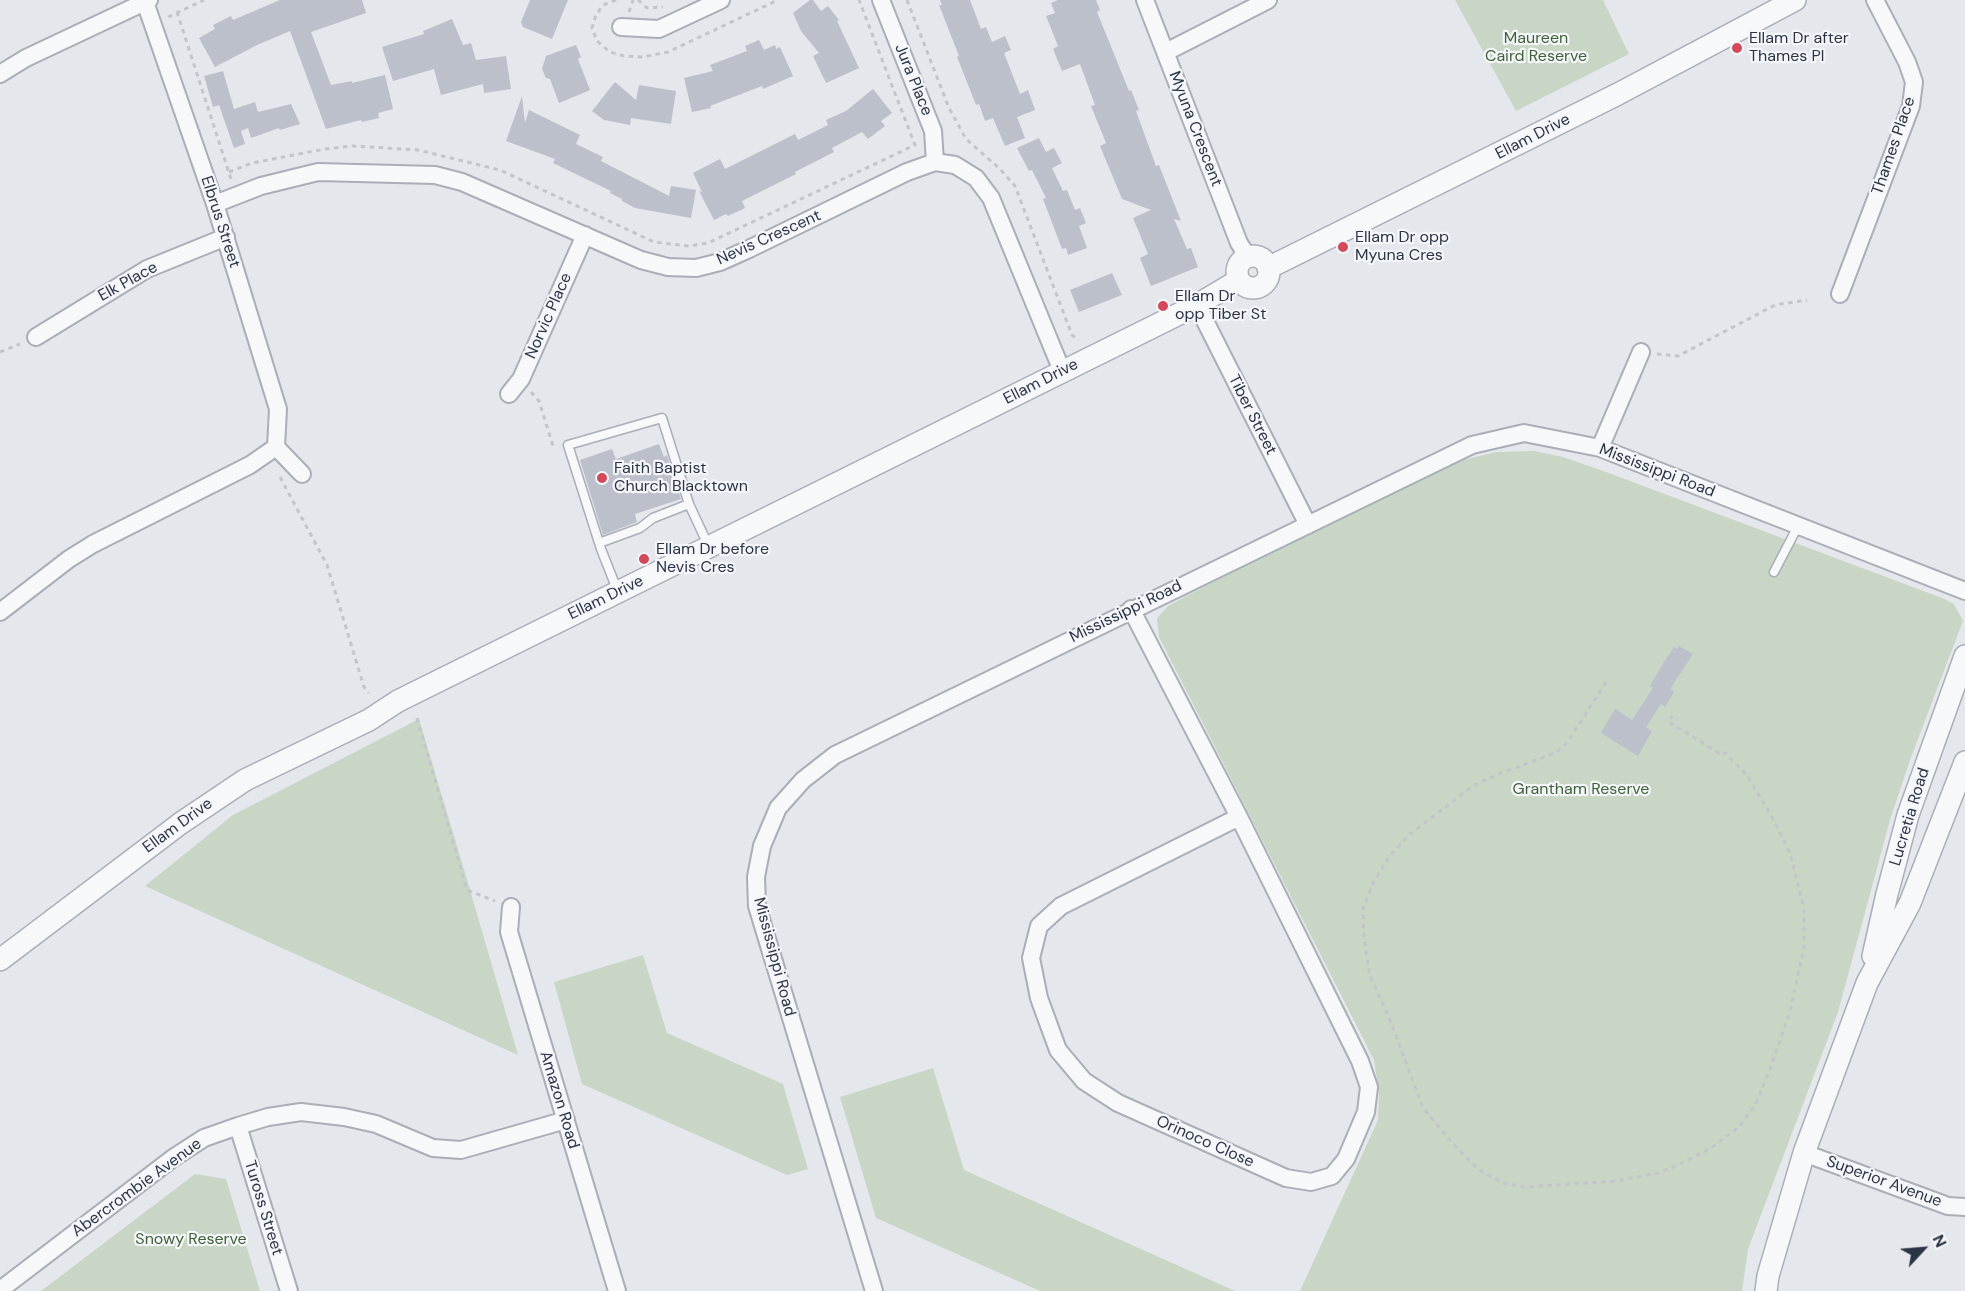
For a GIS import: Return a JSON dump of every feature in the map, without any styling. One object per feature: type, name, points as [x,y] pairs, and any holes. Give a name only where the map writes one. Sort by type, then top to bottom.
[{"type":"street","points":[[621,27],[659,29],[721,0]]},
{"type":"street","name":"Jura Place","points":[[881,0],[933,131],[935,162]]},
{"type":"street","name":"Myuna Crescent","points":[[1145,0],[1239,243],[1248,257]]},
{"type":"street","points":[[1166,52],[1268,0]]},
{"type":"street","name":"Ellam Drive","points":[[1268,268],[1618,94],[1795,0]]},
{"type":"street","name":"Thames Place","points":[[1840,294],[1911,106],[1914,82],[1875,0]]},
{"type":"street","points":[[0,74],[26,58],[147,1]]},
{"type":"street","name":"Elbrus Street","points":[[147,1],[226,237],[278,409],[271,450]]},
{"type":"street","points":[[935,162],[955,165],[976,178],[991,198],[1062,370]]},
{"type":"street","name":"Nevis Crescent","points":[[215,204],[261,186],[318,172],[435,175],[462,182],[641,260],[668,267],[696,268],[720,262],[907,172],[935,162]]},
{"type":"street","name":"Norvic Place","points":[[509,394],[521,379],[585,235]]},
{"type":"street","name":"Elk Place","points":[[36,337],[147,269],[226,237]]},
{"type":"street","points":[[1248,257],[1258,258],[1268,268],[1267,278],[1261,286],[1251,288],[1239,280],[1238,267],[1248,257]]},
{"type":"street","name":"Ellam Drive","points":[[0,960],[181,823],[245,780],[369,720],[398,701],[1197,305],[1239,280]]},
{"type":"street","name":"Tiber Street","points":[[1197,305],[1308,525]]},
{"type":"street","points":[[1600,448],[1641,352]]},
{"type":"street","name":"Mississippi Road","points":[[873,1291],[757,906],[756,877],[762,846],[778,808],[803,780],[835,755],[1472,445],[1524,433],[1600,448],[1965,591]]},
{"type":"street","points":[[0,612],[69,559],[93,544],[250,465],[271,450],[302,474]]},
{"type":"street","name":"Orinoco Close","points":[[1131,609],[1239,817],[1360,1061],[1369,1087],[1366,1112],[1346,1159],[1332,1176],[1311,1182],[1286,1178],[1254,1164],[1118,1103],[1084,1081],[1058,1050],[1039,998],[1031,958],[1039,926],[1061,906],[1239,817]]},
{"type":"street","name":"Lucretia Road","points":[[1868,983],[1887,894],[1908,815],[1965,656]]},
{"type":"street","name":"Lucretia Road","points":[[1766,1291],[1768,1276],[1804,1153],[1868,983],[1910,903],[1965,762]]},
{"type":"street","name":"Amazon Road","points":[[511,907],[509,932],[616,1291]]},
{"type":"street","name":"Abercrombie Avenue","points":[[0,1290],[173,1158],[204,1138],[238,1126],[268,1117],[301,1112],[344,1117],[376,1124],[433,1148],[461,1150],[566,1120]]},
{"type":"street","name":"Tuross Street","points":[[238,1126],[289,1291]]},
{"type":"street","name":"Superior Avenue","points":[[1804,1153],[1948,1206],[1965,1207]]},
{"type":"lane","points":[[618,592],[599,543],[568,445],[662,418],[689,504],[710,547]]},
{"type":"lane","points":[[599,543],[640,528],[653,518],[689,504]]},
{"type":"lane","points":[[1774,572],[1798,525]]},
{"type":"path","points":[[153,24],[204,0]]},
{"type":"path","points":[[638,0],[647,8],[661,8],[669,4]]},
{"type":"path","points":[[229,172],[252,163],[325,148],[353,146],[418,150],[500,170],[654,242],[689,246],[708,243],[915,145],[859,0]]},
{"type":"path","points":[[177,12],[237,196]]},
{"type":"path","points":[[1641,352],[1678,356],[1775,305],[1807,300]]},
{"type":"path","points":[[0,352],[36,337]]},
{"type":"path","points":[[271,450],[327,566],[364,687],[369,693]]},
{"type":"path","points":[[1606,682],[1567,743],[1557,752],[1473,786],[1410,834],[1389,857],[1372,885],[1363,909],[1364,939],[1370,976],[1389,1017],[1423,1108],[1453,1144],[1479,1170],[1503,1183],[1525,1187],[1617,1181],[1658,1173],[1678,1165],[1711,1148],[1738,1127],[1756,1104],[1770,1069],[1790,1012],[1804,947],[1804,908],[1790,853],[1746,774],[1722,751],[1719,753],[1669,722],[1672,716]]},
{"type":"path","points":[[417,718],[467,890],[511,907]]},
{"type":"green space","name":"Maureen Caird Reserve","points":[[1455,0],[1603,0],[1629,54],[1516,111]]},
{"type":"green space","name":"Grantham Reserve","points":[[1534,451],[1563,457],[1606,472],[1942,598],[1954,604],[1963,621],[1910,760],[1890,820],[1838,1012],[1748,1249],[1742,1291],[1300,1291],[1378,1120],[1379,1092],[1374,1060],[1159,637],[1157,618],[1168,606],[1186,596],[1426,474],[1455,462],[1496,452]]},
{"type":"green space","points":[[419,719],[518,1055],[145,886],[233,815]]},
{"type":"green space","points":[[643,955],[667,1033],[783,1084],[808,1169],[787,1175],[582,1084],[554,982]]},
{"type":"green space","points":[[933,1068],[964,1170],[1235,1291],[1040,1291],[876,1218],[840,1097]]},
{"type":"green space","name":"Snowy Reserve","points":[[195,1174],[226,1179],[260,1291],[41,1291]]},
{"type":"building","points":[[280,0],[362,0],[366,13],[311,32],[331,85],[352,81],[352,83],[385,75],[393,109],[378,113],[379,118],[326,129],[290,31],[215,67],[199,38],[215,29],[213,25],[231,16],[233,20]]},
{"type":"building","points":[[530,0],[568,0],[552,39],[523,27],[521,22]]},
{"type":"building","points":[[813,0],[821,11],[828,6],[839,20],[837,21],[859,68],[826,83],[813,56],[819,53],[801,31],[793,13]]},
{"type":"building","points":[[940,0],[970,0],[981,29],[986,27],[992,42],[1005,36],[1011,50],[1004,53],[1020,94],[1028,90],[1035,110],[1017,117],[1025,138],[1005,146],[993,118],[985,121],[979,104],[976,105],[957,57],[959,56],[939,5],[942,5]]},
{"type":"building","points":[[1058,0],[1096,0],[1100,10],[1097,12],[1139,110],[1136,111],[1156,166],[1159,165],[1181,221],[1174,219],[1187,249],[1191,248],[1198,267],[1151,286],[1140,258],[1148,254],[1133,218],[1151,210],[1122,199],[1100,146],[1106,143],[1091,106],[1095,105],[1080,64],[1062,71],[1053,49],[1058,46],[1046,16],[1055,13],[1051,3]]},
{"type":"building","points":[[452,19],[463,45],[471,43],[476,60],[506,56],[511,89],[484,93],[483,84],[441,95],[434,69],[393,81],[382,47],[424,34],[423,31]]},
{"type":"building","points":[[759,40],[764,50],[775,45],[776,49],[780,47],[793,76],[763,89],[762,86],[710,106],[711,108],[692,112],[684,78],[713,71],[710,65],[747,51],[745,46]]},
{"type":"building","points":[[576,45],[581,57],[578,59],[590,90],[559,103],[550,79],[546,78],[542,69],[546,56]]},
{"type":"building","points":[[223,71],[234,109],[255,102],[258,112],[291,104],[300,124],[280,130],[279,128],[251,138],[248,128],[241,131],[245,144],[234,148],[219,105],[213,107],[204,76]]},
{"type":"building","points":[[615,82],[636,100],[639,85],[676,91],[671,124],[631,118],[630,125],[604,120],[592,111]]},
{"type":"building","points":[[873,89],[892,113],[881,121],[885,126],[868,139],[862,132],[832,148],[834,152],[742,201],[745,208],[714,220],[699,191],[702,192],[693,173],[720,159],[725,169],[795,134],[798,140],[828,125],[826,120],[846,111]]},
{"type":"building","points":[[522,96],[525,123],[529,110],[580,135],[576,144],[603,157],[601,161],[669,196],[671,186],[696,190],[691,218],[635,208],[610,193],[611,191],[553,163],[555,159],[506,141]]},
{"type":"building","points":[[1039,138],[1046,152],[1054,148],[1062,163],[1052,168],[1063,191],[1067,190],[1075,210],[1080,208],[1086,223],[1079,226],[1087,248],[1068,255],[1066,248],[1062,249],[1043,199],[1046,198],[1032,170],[1029,171],[1017,148]]},
{"type":"building","points":[[1112,273],[1122,295],[1079,312],[1070,290]]},
{"type":"building","points":[[659,444],[664,457],[667,455],[681,499],[635,514],[637,522],[603,535],[580,460],[612,449],[616,459]]},
{"type":"building","points":[[1679,646],[1693,654],[1670,689],[1674,692],[1665,707],[1661,704],[1646,727],[1652,731],[1638,756],[1601,733],[1615,709],[1632,720],[1653,688],[1650,686],[1664,662],[1674,647],[1677,649]]},
{"type":"place","name":"Ellam Dr after Thames Pl","points":[[1737,48]]},
{"type":"place","name":"Ellam Dr opp Myuna Cres","points":[[1343,247]]},
{"type":"place","name":"Ellam Dr opp Tiber St","points":[[1163,306]]},
{"type":"place","name":"Faith Baptist Church Blacktown","points":[[602,478]]},
{"type":"place","name":"Ellam Dr before Nevis Cres","points":[[644,559]]}]
